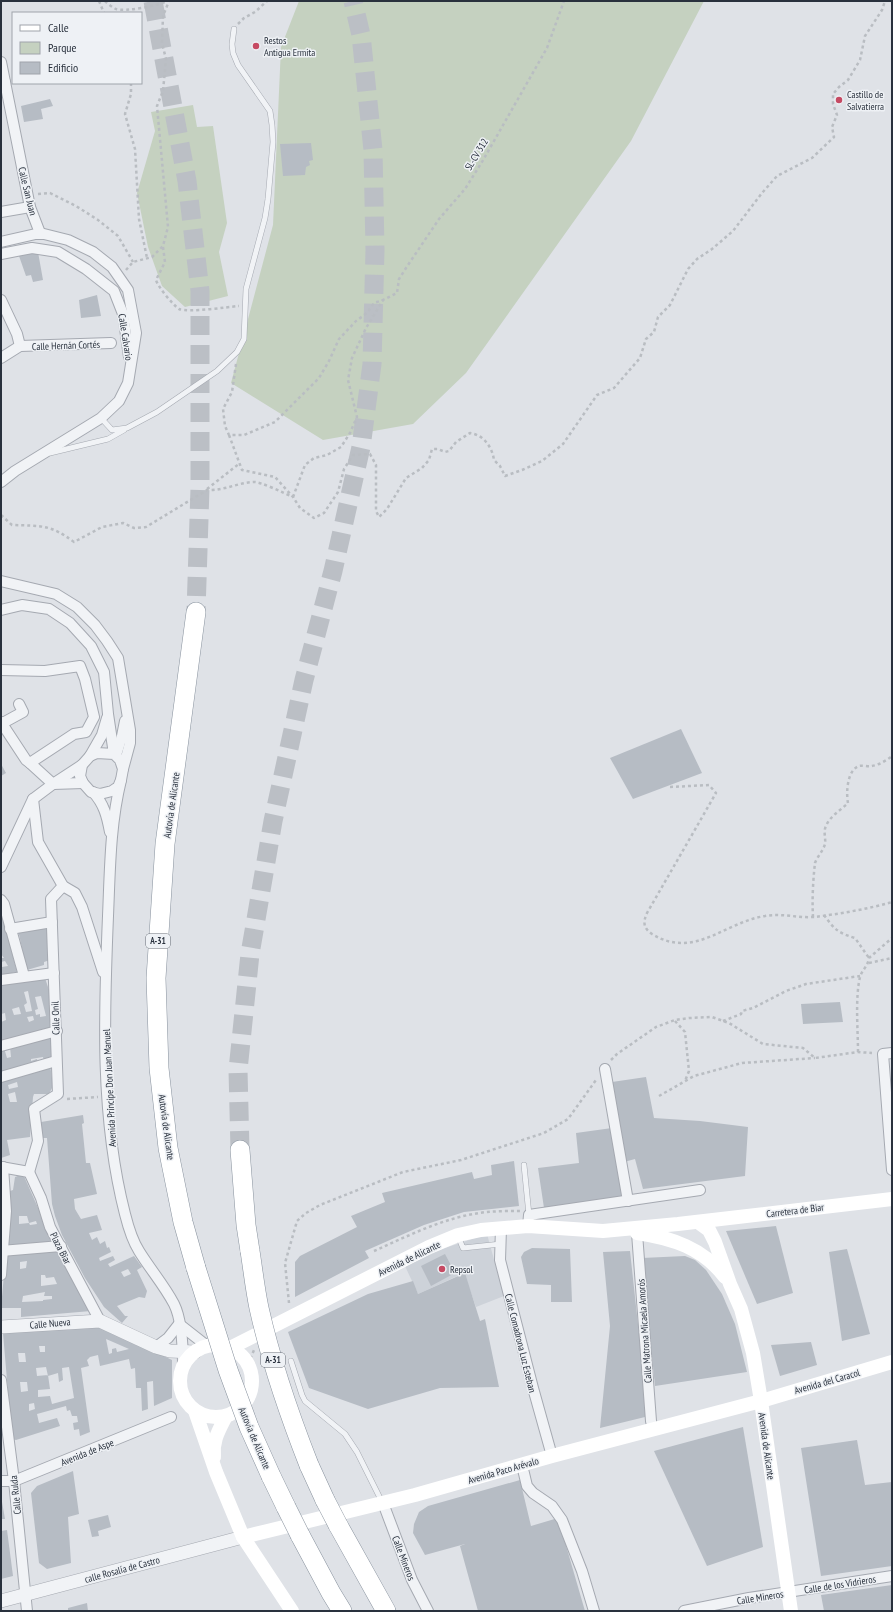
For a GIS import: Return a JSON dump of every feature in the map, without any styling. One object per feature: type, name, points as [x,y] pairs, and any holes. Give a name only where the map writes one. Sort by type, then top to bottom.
[{"type":"highway","name":"Autovía de Alicante","points":[[196,612],[165,844],[156,978],[159,1068],[168,1148],[183,1222],[196,1268],[228,1370],[249,1427],[300,1535],[342,1611]]},
{"type":"highway","name":"A-31","points":[[240,1150],[246,1225],[259,1308],[278,1380],[293,1425],[309,1465],[338,1525],[386,1611]]},
{"type":"main road","name":"Carretera de Biar","points":[[698,1222],[892,1198]]},
{"type":"main road","points":[[715,1242],[719,1225],[727,1218]]},
{"type":"main road","name":"Avenida de Alicante","points":[[230,1348],[423,1250],[458,1235],[481,1230],[501,1228],[529,1221],[603,1231],[637,1233],[672,1240],[699,1252],[716,1266],[730,1284]]},
{"type":"main road","name":"Avenida de Alicante","points":[[603,1231],[698,1222],[709,1230],[715,1242],[730,1284],[741,1309],[757,1374],[791,1611]]},
{"type":"main road","name":"Avenida de Alicante","points":[[698,1222],[695,1225],[691,1235],[692,1240],[699,1252]]},
{"type":"main road","points":[[218,1345],[230,1348],[244,1357],[248,1364],[252,1375],[250,1396],[244,1405],[236,1412],[216,1418],[205,1416],[195,1411],[186,1402],[181,1391],[180,1379],[183,1366],[195,1350],[218,1345]]},
{"type":"main road","name":"Avenida del Caracol","points":[[761,1400],[892,1362]]},
{"type":"main road","name":"Avenida Paco Arévalo","points":[[244,1537],[383,1503],[761,1400]]},
{"type":"main road","points":[[195,1411],[216,1472],[244,1537],[292,1611]]},
{"type":"main road","points":[[216,1472],[213,1444],[226,1416]]},
{"type":"street","name":"Calle San Juan","points":[[1,62],[3,83],[27,194],[30,207],[40,233]]},
{"type":"street","points":[[1,212],[30,207]]},
{"type":"street","points":[[1,242],[40,233],[68,240],[93,252],[112,267],[128,290],[136,333],[128,383],[118,401],[100,418],[15,471],[1,482]]},
{"type":"street","name":"Calle Calvario","points":[[1,254],[32,248],[58,252],[86,268],[114,291],[123,314],[130,367]]},
{"type":"street","points":[[1,300],[17,334],[20,346]]},
{"type":"street","name":"Calle Hernán Cortés","points":[[1,358],[20,346],[111,343]]},
{"type":"street","points":[[1,581],[56,594],[77,607],[95,625],[118,658],[130,743],[118,787],[112,791],[100,794],[93,792],[82,784],[52,784],[26,760],[1,723],[23,712],[19,704]]},
{"type":"street","points":[[1,610],[22,605],[49,609],[70,622],[91,646],[104,672],[108,714],[115,755],[123,769]]},
{"type":"street","points":[[1,670],[45,671],[80,666],[85,679],[94,717],[86,732],[74,734],[30,763]]},
{"type":"street","points":[[115,755],[122,736],[126,711]]},
{"type":"street","points":[[1,867],[33,799],[52,784],[82,765],[90,756],[102,735],[108,714]]},
{"type":"street","points":[[90,756],[97,753],[115,755]]},
{"type":"street","points":[[82,765],[80,776],[82,784]]},
{"type":"street","name":"Avenida Príncipe Don Juan Manuel","points":[[121,780],[112,837],[105,978],[108,1097],[112,1146],[125,1216],[138,1250],[174,1305],[179,1324],[195,1350]]},
{"type":"street","name":"Avenida Príncipe Don Juan Manuel","points":[[93,792],[100,800],[104,808],[112,837]]},
{"type":"street","points":[[33,799],[38,842],[63,886],[76,893],[105,978]]},
{"type":"street","name":"Calle Onil","points":[[50,1100],[58,1094],[56,1061],[57,1031],[51,899],[63,886]]},
{"type":"street","points":[[1,900],[4,904],[24,976]]},
{"type":"street","points":[[10,929],[52,922]]},
{"type":"street","points":[[1,980],[54,973]]},
{"type":"street","points":[[1,1046],[57,1031]]},
{"type":"street","points":[[887,1054],[892,1170]]},
{"type":"street","points":[[1,1078],[56,1061]]},
{"type":"street","points":[[604,1069],[628,1200]]},
{"type":"street","points":[[1,1276],[6,1211],[2,1167],[29,1172],[38,1142],[34,1109],[50,1100]]},
{"type":"street","name":"Plaza Biar","points":[[29,1172],[41,1198],[50,1227],[100,1321]]},
{"type":"street","points":[[529,1221],[628,1200],[700,1190]]},
{"type":"street","name":"Calle Comadrona Luz Esteban","points":[[501,1228],[500,1260],[552,1456]]},
{"type":"street","name":"Calle Matrona Micaela Amorós","points":[[637,1233],[650,1421],[653,1429]]},
{"type":"street","points":[[2,1251],[61,1246]]},
{"type":"street","points":[[100,1321],[156,1347],[170,1351],[195,1350],[179,1324],[168,1338],[156,1347]]},
{"type":"street","name":"Calle Nueva","points":[[1,1327],[100,1321]]},
{"type":"street","name":"Calle Rulda","points":[[1,1380],[14,1481],[27,1611]]},
{"type":"street","name":"Avenida de Aspe","points":[[1,1481],[14,1481],[171,1417]]},
{"type":"street","points":[[522,1465],[527,1486],[533,1493],[552,1506],[562,1520],[582,1571],[594,1611]]},
{"type":"street","name":"Calle Mineros","points":[[383,1503],[412,1580],[428,1611]]},
{"type":"street","name":"calle Rosalía de Castro","points":[[1,1601],[244,1537]]},
{"type":"street","name":"Calle de los Vidrieros","points":[[788,1592],[892,1576]]},
{"type":"street","name":"Calle Mineros","points":[[684,1611],[788,1592]]},
{"type":"lane","points":[[41,455],[108,440],[157,412],[217,371],[237,352],[244,340],[246,289],[249,272],[265,218],[273,142],[270,111],[238,65],[233,53],[232,44],[234,30]]},
{"type":"lane","points":[[100,418],[112,430],[127,428]]},
{"type":"lane","points":[[524,1165],[529,1221]]},
{"type":"lane","points":[[458,1235],[463,1248],[500,1244]]},
{"type":"lane","points":[[291,1361],[305,1401],[346,1434],[383,1503]]},
{"type":"path","points":[[99,1],[104,12]]},
{"type":"path","points":[[105,1],[117,9],[132,10],[168,1]]},
{"type":"path","points":[[168,1],[163,16],[162,43],[166,59],[163,91],[157,106],[168,227],[163,246],[164,262],[156,280],[158,287],[179,309],[189,310],[245,306]]},
{"type":"path","points":[[234,30],[244,18],[255,12],[267,1]]},
{"type":"path","name":"SL-CV 312","points":[[229,435],[244,436],[275,422],[319,378],[339,339],[356,321],[367,312],[374,303],[397,293],[399,279],[410,262],[439,219],[464,189],[482,162],[547,48],[564,1]]},
{"type":"path","points":[[237,352],[232,392],[223,409],[226,426],[242,470],[275,477],[293,497],[300,508],[314,518],[324,513],[338,492],[344,469],[353,455],[370,454],[376,465],[376,512],[379,517],[387,509],[406,478],[422,468],[429,460],[432,449],[438,449],[444,452],[449,451],[456,442],[470,433],[477,434],[484,440],[492,452],[494,460],[500,466],[505,476],[522,470],[542,460],[558,449],[597,395],[614,388],[637,362],[646,339],[654,332],[658,317],[670,305],[680,288],[688,268],[697,259],[712,249],[733,231],[762,192],[777,176],[812,158],[834,137],[832,127],[838,115],[833,104],[833,94],[848,80],[860,60],[865,36],[882,10],[885,1]]},
{"type":"path","points":[[131,84],[131,94],[125,114],[135,149],[139,219],[147,258]]},
{"type":"path","points":[[27,194],[50,193],[82,209],[118,236],[133,262]]},
{"type":"path","points":[[120,278],[133,262],[152,257],[163,246]]},
{"type":"path","name":"SL-CV 312","points":[[293,497],[305,464],[314,458],[327,455],[341,447],[350,433],[357,417],[348,380],[352,358],[366,328],[383,300]]},
{"type":"path","points":[[1,515],[12,525],[45,526],[62,534],[74,542],[102,527],[123,523],[134,528],[146,527],[207,490],[240,464]]},
{"type":"path","points":[[207,490],[232,487],[254,482],[293,497]]},
{"type":"path","points":[[813,917],[812,905],[816,862],[823,851],[826,842],[824,832],[826,824],[848,803],[846,795],[847,784],[854,770],[859,766],[872,766],[887,760],[892,756]]},
{"type":"path","points":[[670,787],[709,784],[716,793],[644,920],[644,926],[649,932],[658,938],[672,942],[688,943],[703,940],[764,916],[779,915],[813,917],[892,902]]},
{"type":"path","points":[[824,915],[833,928],[843,935],[855,938],[869,958],[869,963],[860,976],[858,998],[858,1052]]},
{"type":"path","points":[[869,958],[892,938]]},
{"type":"path","points":[[869,963],[892,958]]},
{"type":"path","points":[[723,1021],[731,1019],[741,1014],[742,1011],[752,1008],[786,991],[806,984],[860,976]]},
{"type":"path","points":[[675,1020],[685,1032],[689,1071],[685,1082]]},
{"type":"path","points":[[659,1096],[694,1076],[742,1063],[815,1058]]},
{"type":"path","points":[[50,1100],[108,1097]]},
{"type":"path","points":[[290,1303],[285,1262],[292,1237],[297,1221],[306,1213],[320,1205]]},
{"type":"shaded area","points":[[487,1234],[504,1296],[476,1307],[464,1273],[418,1294],[405,1266],[445,1248]]},
{"type":"green space","points":[[299,1],[704,1],[631,141],[466,373],[413,424],[323,440],[231,383],[273,225],[281,47]]},
{"type":"green space","points":[[193,105],[197,127],[213,126],[227,223],[219,252],[228,296],[185,307],[162,286],[148,247],[137,193],[155,131],[151,112]]},
{"type":"building","points":[[50,99],[53,106],[41,109],[43,119],[24,122],[21,106]]},
{"type":"building","points":[[311,143],[313,160],[309,161],[310,165],[306,167],[305,175],[283,176],[280,144]]},
{"type":"building","points":[[38,252],[43,280],[33,282],[31,275],[26,276],[19,256]]},
{"type":"building","points":[[97,295],[101,316],[81,318],[79,300]]},
{"type":"building","points":[[681,729],[702,773],[633,799],[610,758]]},
{"type":"building","points":[[1,764],[6,773],[1,776]]},
{"type":"building","points":[[2,915],[17,972],[1,975],[1,963],[2,967],[8,966],[5,961],[1,962],[1,958],[4,958],[1,954]]},
{"type":"building","points":[[49,924],[50,960],[44,962],[44,965],[27,970],[18,930]]},
{"type":"building","points":[[44,975],[50,993],[54,1029],[1,1043],[1,1022],[6,1020],[5,1013],[1,1014],[1,981]],"holes":[[[28,991],[32,1011],[26,1012],[24,1005],[27,1003],[24,992]],[[41,996],[46,1016],[40,1017],[40,1014],[36,1015],[35,1010],[38,1009],[35,997]],[[19,1007],[21,1014],[14,1015],[12,1009]],[[33,1016],[34,1020],[29,1022],[27,1017]]]},
{"type":"building","points":[[840,1002],[843,1022],[803,1024],[801,1004]]},
{"type":"building","points":[[51,1035],[54,1058],[44,1061],[43,1057],[31,1059],[31,1061],[37,1059],[38,1064],[1,1075],[1,1049],[4,1048],[7,1058],[11,1057],[10,1047]]},
{"type":"building","points":[[50,1064],[53,1086],[49,1094],[34,1094],[30,1137],[7,1140],[10,1155],[1,1158],[1,1080]],"holes":[[[17,1082],[18,1087],[9,1089],[8,1085]],[[15,1092],[17,1102],[10,1102],[8,1094]]]},
{"type":"building","points":[[646,1077],[654,1118],[700,1121],[748,1127],[745,1176],[643,1189],[635,1159],[624,1162],[612,1082]]},
{"type":"building","points":[[83,1115],[84,1123],[82,1124],[86,1163],[90,1163],[97,1194],[74,1199],[75,1209],[81,1219],[97,1215],[102,1230],[89,1233],[92,1240],[97,1237],[100,1244],[105,1241],[107,1248],[109,1247],[111,1252],[99,1258],[100,1261],[113,1256],[115,1260],[108,1264],[110,1267],[134,1256],[142,1267],[137,1270],[147,1291],[145,1298],[139,1297],[117,1306],[125,1316],[128,1316],[122,1323],[104,1307],[85,1278],[62,1235],[52,1204],[47,1138],[41,1138],[41,1122]],"holes":[[[128,1269],[131,1274],[124,1277],[121,1272]]]},
{"type":"building","points":[[612,1128],[622,1197],[544,1208],[538,1168],[579,1163],[576,1133]]},
{"type":"building","points":[[514,1161],[519,1206],[464,1212],[424,1225],[365,1251],[369,1258],[295,1297],[295,1262],[300,1256],[357,1227],[351,1216],[385,1202],[382,1193],[472,1172],[474,1179],[492,1175],[491,1165]]},
{"type":"building","points":[[23,1174],[53,1242],[8,1245],[10,1191],[13,1190],[15,1177]],"holes":[[[19,1216],[27,1216],[29,1223],[19,1224]],[[36,1221],[37,1224],[30,1225],[29,1223]]]},
{"type":"building","points":[[776,1226],[793,1293],[757,1304],[726,1231]]},
{"type":"building","points":[[532,1248],[570,1249],[572,1302],[551,1302],[551,1285],[527,1284],[521,1257],[524,1252]]},
{"type":"building","points":[[55,1249],[91,1311],[21,1317],[21,1308],[1,1308],[6,1252]],"holes":[[[27,1261],[26,1268],[20,1269],[20,1262]],[[41,1275],[45,1275],[46,1278],[54,1277],[57,1284],[41,1286]],[[45,1292],[44,1296],[52,1296],[52,1299],[22,1302],[23,1296]]]},
{"type":"building","points":[[847,1249],[870,1334],[842,1341],[829,1252]]},
{"type":"building","points":[[630,1251],[645,1389],[645,1417],[600,1428],[610,1326],[603,1252]]},
{"type":"building","points":[[445,1254],[455,1273],[431,1286],[421,1266]]},
{"type":"building","points":[[685,1256],[695,1260],[706,1270],[722,1294],[735,1324],[747,1372],[655,1386],[642,1258]]},
{"type":"building","points":[[465,1273],[480,1321],[485,1319],[499,1387],[440,1388],[368,1409],[309,1388],[288,1332],[368,1294],[413,1281],[418,1294]]},
{"type":"building","points":[[99,1325],[172,1360],[172,1398],[154,1406],[153,1381],[147,1382],[148,1409],[142,1411],[141,1388],[136,1388],[135,1368],[131,1369],[129,1359],[100,1366],[98,1355],[90,1357],[87,1360],[89,1366],[81,1368],[90,1432],[80,1436],[79,1429],[74,1430],[73,1423],[78,1422],[77,1416],[72,1416],[70,1410],[67,1411],[66,1406],[37,1414],[39,1423],[57,1418],[60,1426],[16,1440],[12,1439],[3,1333]],"holes":[[[106,1339],[129,1349],[117,1352],[116,1348],[112,1349],[112,1353],[109,1354]],[[39,1346],[45,1346],[45,1352],[40,1352]],[[18,1353],[25,1353],[26,1362],[19,1362]],[[46,1367],[48,1375],[37,1376],[36,1368]],[[69,1367],[74,1398],[52,1404],[50,1396],[38,1397],[38,1390],[50,1389],[48,1376],[58,1373],[59,1382],[63,1380],[62,1368]],[[20,1382],[27,1382],[28,1391],[21,1392]],[[34,1403],[35,1409],[29,1411],[29,1404]]]},
{"type":"building","points":[[811,1342],[817,1365],[780,1376],[771,1345]]},
{"type":"building","points":[[743,1427],[763,1547],[707,1566],[654,1451]]},
{"type":"building","points":[[857,1440],[865,1485],[892,1482],[892,1566],[821,1576],[801,1448]]},
{"type":"building","points":[[73,1471],[79,1514],[68,1517],[71,1563],[47,1569],[39,1563],[31,1493],[37,1486]]},
{"type":"building","points":[[520,1480],[531,1526],[558,1518],[585,1611],[478,1611],[460,1546],[465,1544],[425,1555],[413,1533],[414,1524],[419,1512],[428,1506]]},
{"type":"building","points":[[1,1496],[5,1519],[1,1519]]},
{"type":"building","points":[[108,1515],[111,1527],[98,1531],[99,1536],[92,1537],[88,1520]]},
{"type":"building","points":[[7,1530],[13,1576],[1,1579],[1,1531]]},
{"type":"building","points":[[892,1585],[892,1611],[824,1611],[821,1595]]},
{"type":"building","points":[[87,1603],[88,1611],[68,1611],[68,1608]]},
{"type":"tunnel","points":[[153,1],[187,181],[200,291],[200,488],[196,612]]},
{"type":"tunnel","points":[[240,1150],[238,1070],[250,954],[273,821],[304,680],[333,571],[361,447],[372,364],[375,250],[373,150],[361,35],[353,1]]},
{"type":"place","name":"Restos Antigua Ermita","points":[[256,46]]},
{"type":"place","name":"Castillo de Salvatierra","points":[[839,100]]},
{"type":"place","name":"Repsol","points":[[442,1269]]}]
